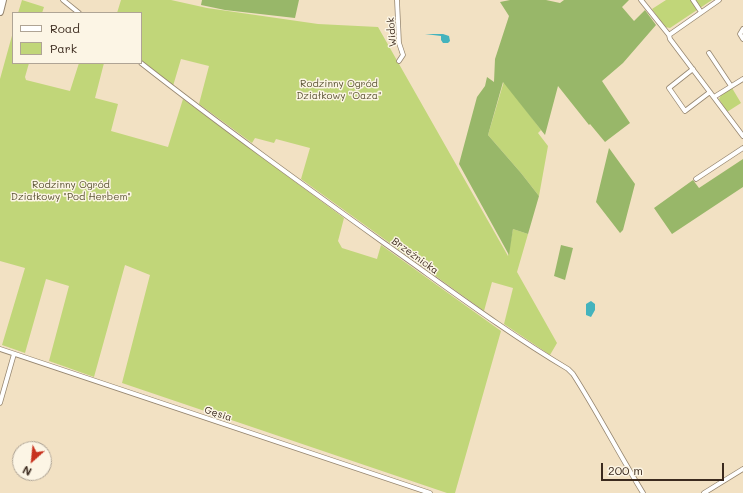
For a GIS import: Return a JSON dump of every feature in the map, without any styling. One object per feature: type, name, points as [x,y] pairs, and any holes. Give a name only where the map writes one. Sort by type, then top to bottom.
[{"type":"main road","points":[[0,12],[3,0]]},
{"type":"street","points":[[63,0],[78,12]]},
{"type":"street","name":"Widok","points":[[397,0],[399,43],[403,55],[399,61]]},
{"type":"street","points":[[641,0],[669,34],[670,39],[743,136]]},
{"type":"street","points":[[693,0],[701,12]]},
{"type":"street","points":[[669,34],[719,0]]},
{"type":"street","points":[[743,29],[740,34],[743,40]]},
{"type":"street","points":[[709,53],[731,86]]},
{"type":"street","name":"Brzeźnicka","points":[[142,64],[214,119],[464,301],[573,374],[643,493]]},
{"type":"street","points":[[693,69],[669,88],[685,111],[710,92]]},
{"type":"street","points":[[714,97],[743,79]]},
{"type":"street","points":[[696,180],[743,148]]},
{"type":"street","name":"Gęsia","points":[[0,349],[430,493]]},
{"type":"street","points":[[0,403],[14,354]]},
{"type":"street","points":[[704,493],[743,469]]},
{"type":"green space","points":[[22,0],[44,7],[42,12],[18,12]]},
{"type":"green space","name":"Rodzinny Ogród Działkowy \"Oaza\"","points":[[121,0],[171,0],[207,8],[318,24],[378,27],[508,256],[513,229],[528,234],[517,272],[557,343],[550,355],[504,324],[513,288],[492,282],[484,311],[301,179],[310,148],[276,139],[274,143],[255,138],[252,143],[199,104],[209,66],[181,59],[173,86],[142,61],[142,12],[117,12]]},
{"type":"green space","points":[[202,0],[299,0],[295,18],[225,10],[201,5]]},
{"type":"green space","points":[[510,0],[546,0],[560,3],[564,0],[629,0],[622,7],[634,21],[645,10],[656,25],[623,63],[602,81],[630,123],[605,142],[590,124],[589,125],[558,86],[545,135],[503,82],[488,135],[539,196],[528,234],[513,229],[509,255],[459,164],[477,97],[485,86],[487,77],[494,82],[495,59],[509,16],[500,2]]},
{"type":"green space","points":[[666,0],[712,0],[670,28],[665,27],[652,9]]},
{"type":"green space","name":"Rodzinny Ogród Działkowy \"Pod Herbem\"","points":[[12,36],[12,64],[29,64],[25,77],[26,80],[70,91],[79,64],[104,64],[95,98],[118,104],[111,131],[168,147],[183,99],[344,218],[338,241],[342,248],[377,259],[381,245],[501,331],[455,493],[447,493],[122,383],[150,275],[125,265],[94,377],[49,361],[69,286],[46,279],[25,353],[2,345],[25,268],[0,261],[0,79]]},
{"type":"green space","points":[[504,81],[541,130],[538,133],[548,146],[539,196],[488,135]]},
{"type":"green space","points":[[732,88],[741,103],[727,112],[719,99],[721,95]]},
{"type":"green space","points":[[609,148],[635,184],[623,230],[620,233],[596,202]]},
{"type":"green space","points":[[743,159],[743,187],[672,234],[654,208],[693,180],[699,188]]},
{"type":"green space","points":[[561,245],[573,248],[565,280],[554,276]]},
{"type":"water","points":[[425,34],[443,34],[449,36],[450,41],[448,43],[443,43],[441,36]]},
{"type":"water","points":[[591,301],[595,304],[595,310],[591,317],[586,315],[586,304]]}]
